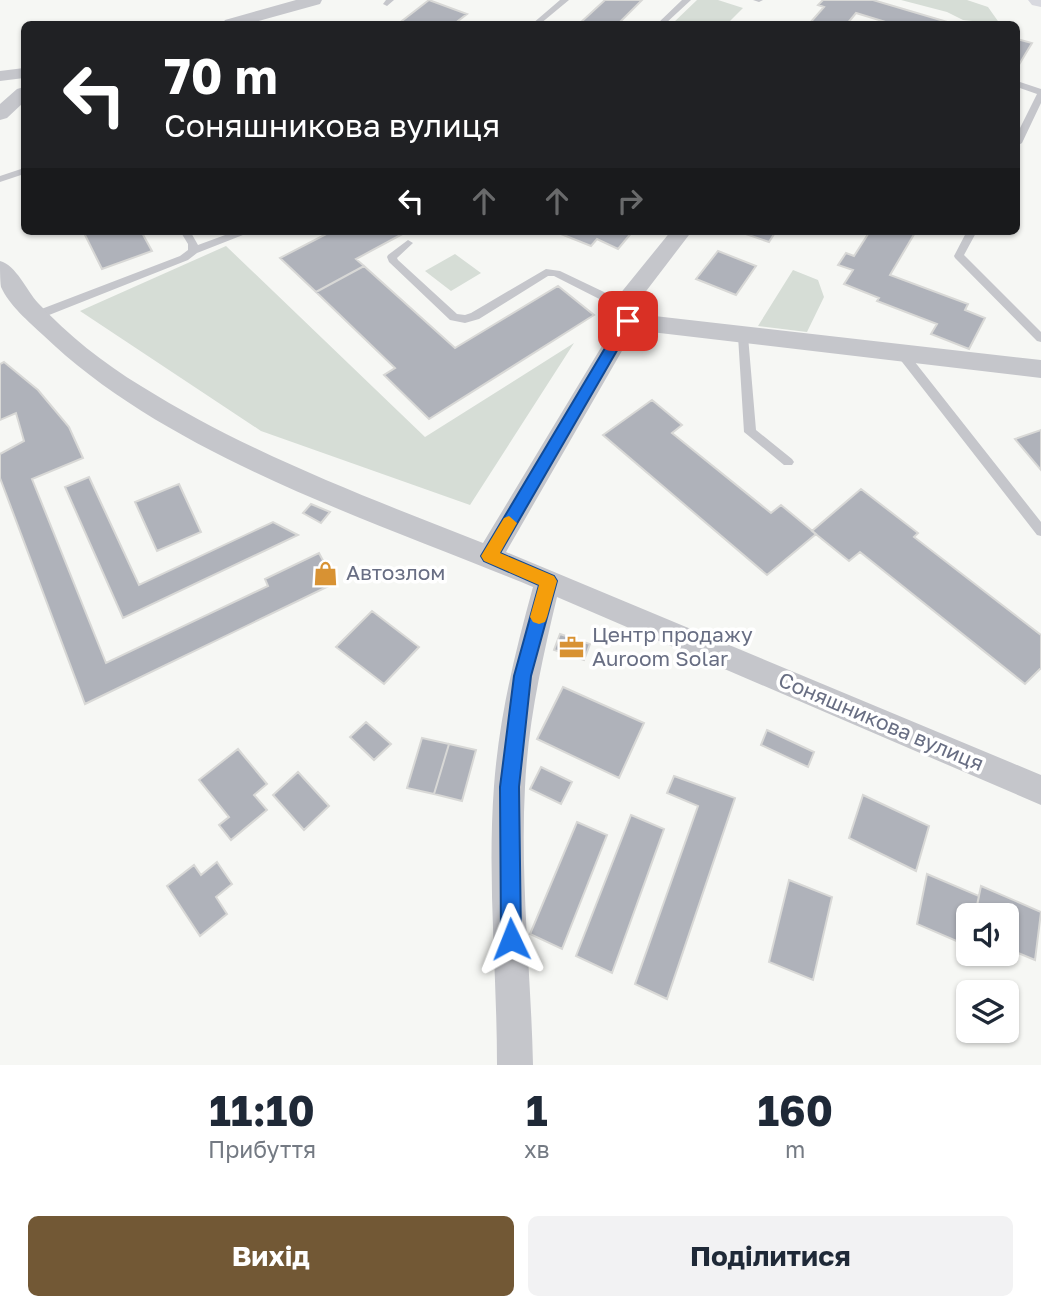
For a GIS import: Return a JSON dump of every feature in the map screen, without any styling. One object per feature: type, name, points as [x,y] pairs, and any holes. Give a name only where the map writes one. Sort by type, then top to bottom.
[{"type":"street","points":[[241,21],[314,0]]},
{"type":"street","points":[[0,76],[21,73]]},
{"type":"street","points":[[0,114],[21,96]]},
{"type":"street","points":[[489,556],[625,314],[679,235]]},
{"type":"street","name":"Соняшникова вулиця","points":[[0,268],[49,331],[97,369],[154,406],[219,442],[367,509],[489,556],[1041,790]]},
{"type":"street","points":[[625,314],[743,336],[1041,369]]},
{"type":"street","points":[[514,1065],[508,856],[509,787],[523,676],[548,581]]},
{"type":"lane","points":[[540,21],[565,0]]},
{"type":"lane","points":[[664,21],[687,0]]},
{"type":"lane","points":[[1020,85],[1041,93],[1020,137]]},
{"type":"lane","points":[[1031,115],[1041,118]]},
{"type":"lane","points":[[0,179],[21,172]]},
{"type":"lane","points":[[187,235],[193,244],[192,251]]},
{"type":"lane","points":[[35,316],[184,258],[192,251],[234,235]]},
{"type":"lane","points":[[970,235],[959,257],[1041,338]]},
{"type":"lane","points":[[408,243],[394,252],[391,257],[394,262],[454,317],[465,319],[475,316],[546,272],[556,273],[625,314]]},
{"type":"lane","points":[[743,336],[750,432],[788,462]]},
{"type":"lane","points":[[903,355],[1041,531]]},
{"type":"shaded area","points":[[697,0],[718,0],[743,8],[730,21],[675,21]]},
{"type":"shaded area","points":[[901,0],[967,0],[988,7],[998,21],[963,20],[947,12]]},
{"type":"shaded area","points":[[226,246],[425,437],[574,343],[470,505],[261,431],[80,311]]},
{"type":"shaded area","points":[[455,254],[481,273],[451,291],[425,271]]},
{"type":"shaded area","points":[[793,270],[818,280],[824,297],[807,332],[758,326]]},
{"type":"building","points":[[429,0],[467,14],[458,21],[402,21]]},
{"type":"building","points":[[605,0],[642,0],[621,21],[582,21]]},
{"type":"building","points":[[823,0],[873,0],[944,21],[882,21],[856,13],[849,21],[812,21],[824,7],[818,5]]},
{"type":"building","points":[[1020,40],[1032,43],[1020,63]]},
{"type":"building","points":[[85,235],[143,235],[152,251],[102,269]]},
{"type":"building","points":[[324,235],[401,235],[356,259],[364,266],[316,292],[280,258]]},
{"type":"building","points":[[564,235],[630,235],[618,249],[597,239],[591,246]]},
{"type":"building","points":[[749,235],[773,235],[769,242]]},
{"type":"building","points":[[867,235],[914,235],[890,275],[968,304],[965,310],[985,318],[969,349],[931,334],[937,324],[877,301],[879,298],[844,284],[853,270],[838,265],[846,253],[854,256]]},
{"type":"building","points":[[718,251],[756,266],[736,295],[696,279]]},
{"type":"building","points":[[364,266],[455,348],[558,286],[594,315],[429,419],[384,375],[395,368],[316,292]]},
{"type":"building","points":[[4,362],[38,390],[69,427],[83,458],[32,479],[106,663],[268,586],[265,579],[319,553],[335,583],[85,704],[0,478],[0,454],[24,441],[16,413],[0,420],[0,364]]},
{"type":"building","points":[[652,400],[682,425],[672,433],[771,513],[781,505],[816,534],[767,575],[603,435]]},
{"type":"building","points":[[1041,430],[1041,470],[1015,439]]},
{"type":"building","points":[[89,477],[139,585],[273,522],[298,535],[123,618],[65,487]]},
{"type":"building","points":[[179,484],[201,532],[157,551],[135,502]]},
{"type":"building","points":[[861,489],[918,533],[914,537],[1041,635],[1041,668],[1025,684],[860,552],[849,561],[812,531]]},
{"type":"building","points":[[311,504],[330,512],[321,523],[303,513]]},
{"type":"building","points":[[372,611],[419,647],[384,684],[336,647]]},
{"type":"building","name":"Центр продажу Auroom Solar","points":[[560,634],[590,644],[584,660],[554,650]]},
{"type":"building","points":[[563,687],[644,723],[619,778],[537,739]]},
{"type":"building","points":[[366,722],[391,744],[374,760],[350,737]]},
{"type":"building","points":[[767,730],[814,752],[808,767],[761,745]]},
{"type":"building","points":[[422,738],[449,744],[434,794],[407,788]]},
{"type":"building","points":[[449,744],[476,750],[462,801],[434,794]]},
{"type":"building","points":[[238,749],[267,784],[254,795],[267,810],[231,840],[219,825],[229,817],[199,780]]},
{"type":"building","points":[[541,767],[572,782],[561,804],[530,789]]},
{"type":"building","points":[[298,772],[329,806],[304,830],[273,795]]},
{"type":"building","points":[[674,776],[735,798],[667,999],[635,984],[698,806],[667,793]]},
{"type":"building","points":[[863,795],[929,826],[916,871],[849,838]]},
{"type":"building","points":[[631,815],[664,829],[612,973],[576,956]]},
{"type":"building","points":[[577,822],[607,835],[562,949],[530,934]]},
{"type":"building","points":[[217,862],[232,884],[216,897],[227,914],[200,936],[167,886],[194,865],[201,875]]},
{"type":"building","points":[[927,874],[979,896],[978,903],[956,903],[956,941],[917,924]]},
{"type":"building","points":[[789,880],[832,897],[813,980],[769,962]]},
{"type":"building","points":[[981,886],[1041,912],[1035,960],[1019,953],[1019,903],[977,903]]},
{"type":"slow traffic","points":[[509,523],[489,556],[548,581],[539,617]]},
{"type":"place","name":"Автозлом","points":[[326,573]]},
{"type":"place","name":"Центр продажу Auroom Solar","points":[[572,647]]},
{"type":"route","points":[[511,939],[509,787],[523,676],[548,581],[489,556],[628,321]]}]
